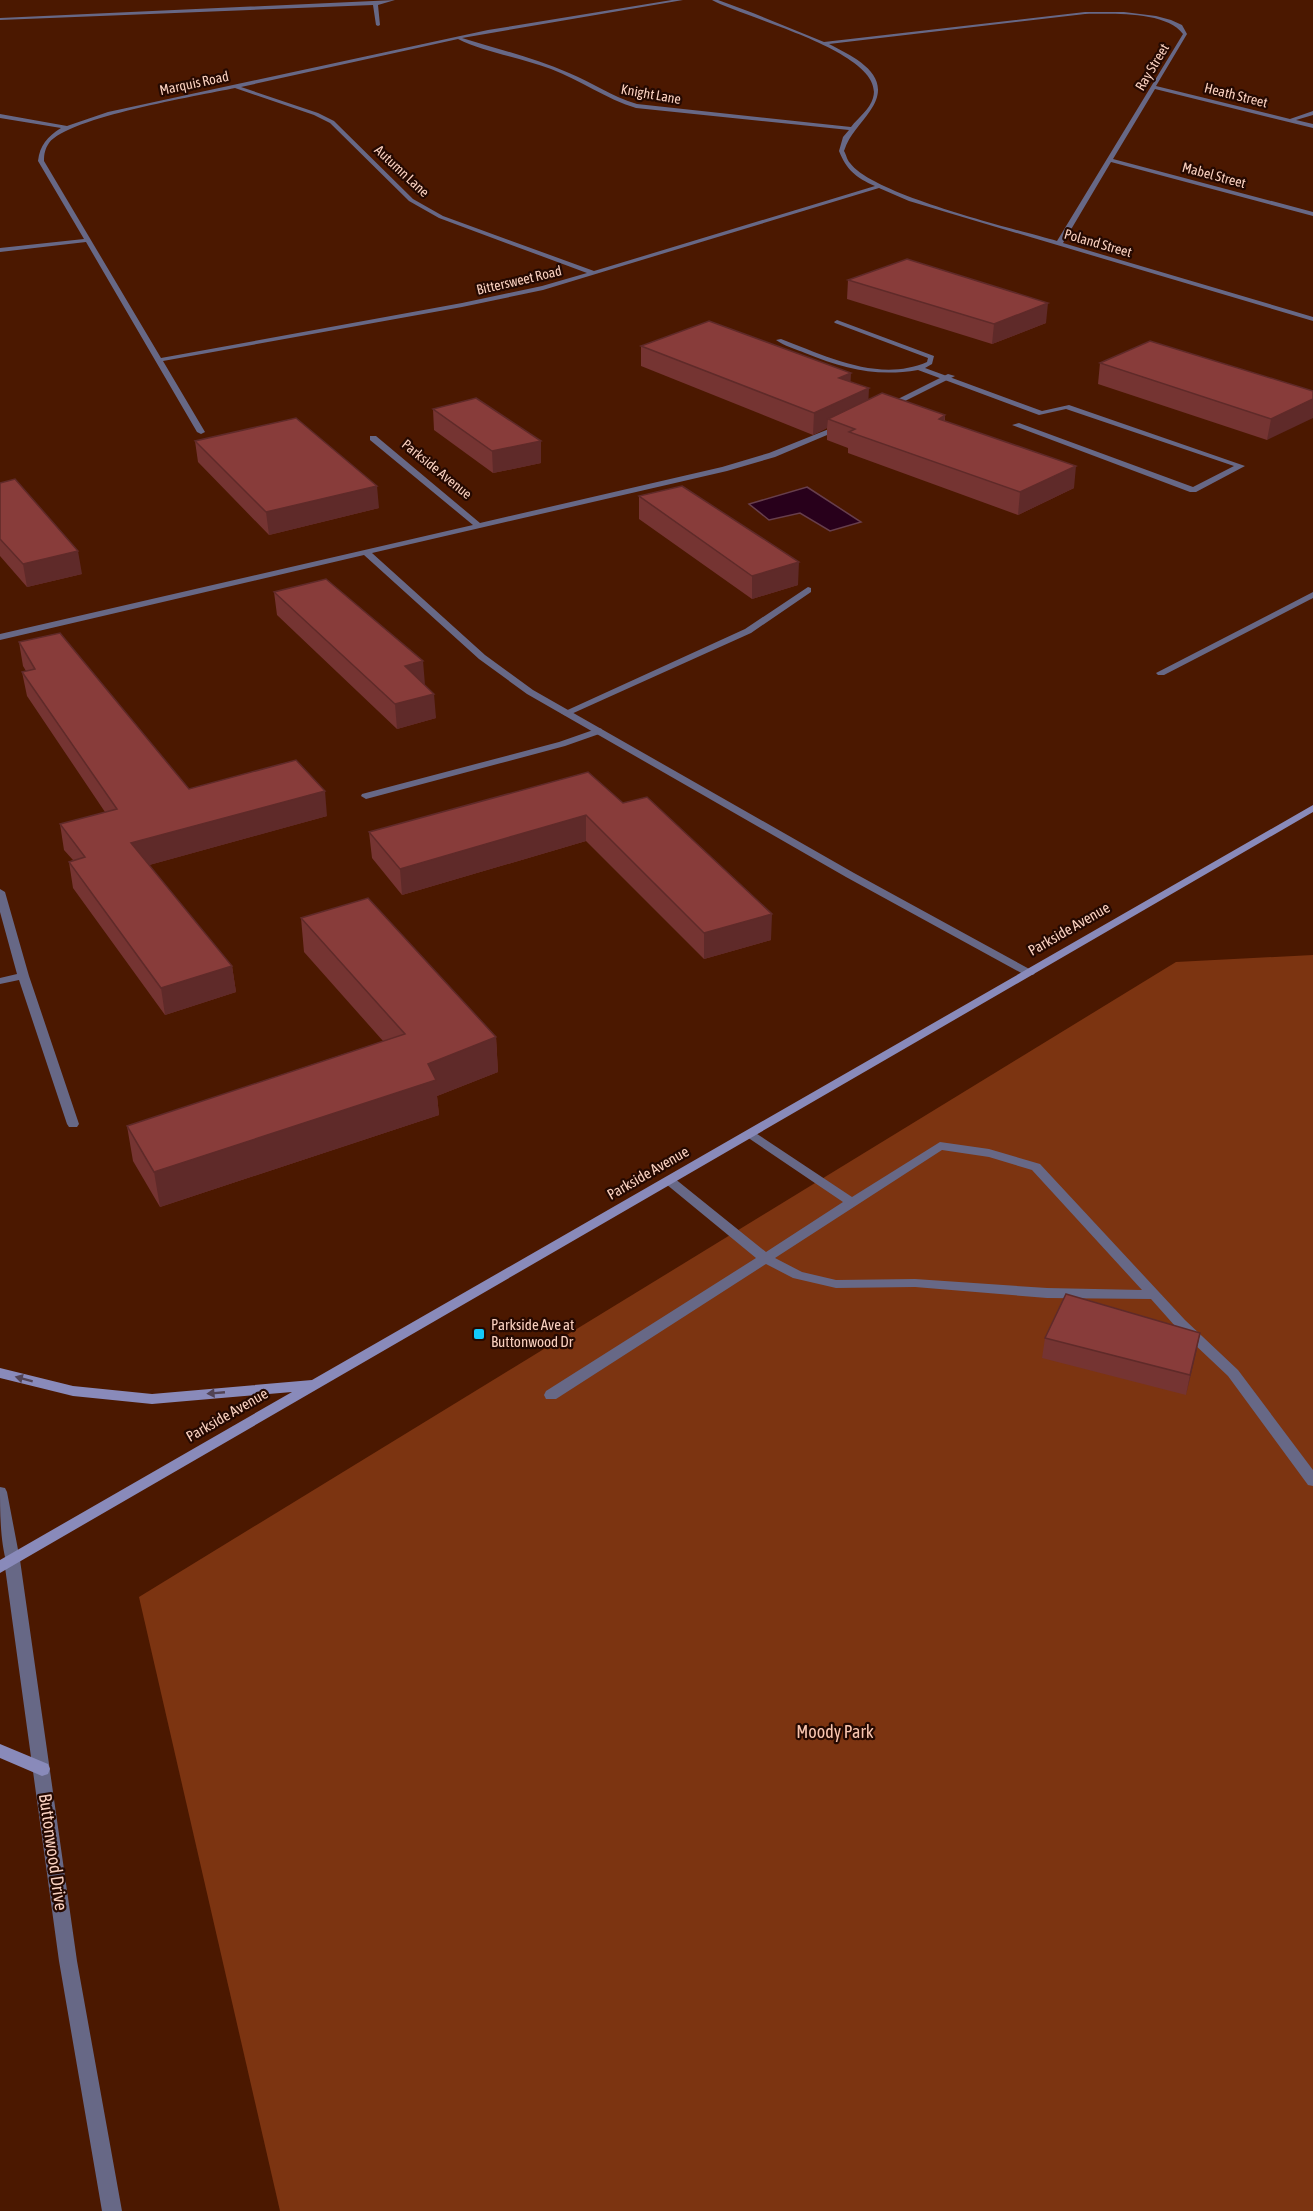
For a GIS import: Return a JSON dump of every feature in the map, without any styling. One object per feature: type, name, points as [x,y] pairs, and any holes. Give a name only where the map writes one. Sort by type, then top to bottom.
[{"type":"main road","name":"Parkside Avenue","points":[[6,1563],[1313,808]]},
{"type":"main road","points":[[0,1372],[73,1391],[152,1399],[316,1384]]},
{"type":"main road","points":[[0,1751],[42,1769]]},
{"type":"street","points":[[0,19],[375,3],[393,0]]},
{"type":"street","name":"Marquis Road","points":[[201,432],[41,161],[40,153],[45,144],[68,128],[108,114],[457,38],[548,20],[681,0]]},
{"type":"street","points":[[714,0],[822,43]]},
{"type":"street","points":[[375,3],[378,24]]},
{"type":"street","name":"Ray Street","points":[[822,43],[1085,14],[1137,15],[1178,25],[1184,30],[1185,34],[1059,244]]},
{"type":"street","name":"Knight Lane","points":[[457,38],[563,72],[582,80],[608,98],[636,106],[852,129]]},
{"type":"street","name":"Poland Street","points":[[822,43],[858,61],[876,81],[877,92],[873,102],[843,141],[841,150],[844,161],[852,171],[877,187],[911,200],[1313,319]]},
{"type":"street","name":"Autumn Lane","points":[[236,86],[316,114],[332,122],[411,200],[424,208],[594,273]]},
{"type":"street","name":"Heath Street","points":[[1153,87],[1313,126]]},
{"type":"street","points":[[1291,121],[1313,114]]},
{"type":"street","points":[[0,116],[68,128]]},
{"type":"street","name":"Mabel Street","points":[[1110,160],[1313,214]]},
{"type":"street","name":"Bittersweet Road","points":[[159,360],[493,299],[594,273],[877,187]]},
{"type":"street","points":[[0,250],[88,240]]},
{"type":"street","points":[[779,340],[856,369],[875,373],[898,372],[919,368],[930,363],[932,357],[837,322]]},
{"type":"street","points":[[919,368],[1042,413]]},
{"type":"street","points":[[874,412],[948,377]]},
{"type":"street","points":[[1025,421],[1016,425],[1193,490],[1241,466],[1066,407],[1034,417]]},
{"type":"street","points":[[0,637],[724,469],[772,455],[854,422]]},
{"type":"street","name":"Parkside Avenue","points":[[373,438],[479,526]]},
{"type":"street","points":[[366,552],[482,657],[530,692],[850,875],[1029,973]]},
{"type":"street","points":[[566,713],[748,631],[808,590]]},
{"type":"street","points":[[1161,673],[1313,595]]},
{"type":"street","points":[[366,796],[562,744],[599,731]]},
{"type":"street","points":[[0,892],[23,976],[73,1124]]},
{"type":"street","points":[[0,981],[23,976]]},
{"type":"street","points":[[751,1134],[851,1202]]},
{"type":"street","points":[[550,1395],[940,1146],[969,1148],[1013,1158],[1036,1167],[1180,1323],[1233,1373],[1313,1481]]},
{"type":"street","points":[[669,1181],[765,1258],[798,1275],[836,1284],[915,1283],[1047,1293],[1154,1294]]},
{"type":"street","name":"Buttonwood Drive","points":[[0,1492],[6,1563],[42,1769],[68,1961],[112,2211]]},
{"type":"green space","name":"Moody Park","points":[[1313,955],[1313,2211],[280,2211],[139,1597],[1176,962]]},
{"type":"shaded area","points":[[807,487],[861,522],[830,531],[800,513],[769,520],[749,504]]},
{"type":"building","points":[[907,259],[1048,303],[994,324],[848,280]]},
{"type":"building","points":[[709,321],[851,373],[839,378],[869,388],[814,413],[641,346]]},
{"type":"building","points":[[1150,341],[1313,391],[1313,399],[1271,419],[1100,363]]},
{"type":"building","points":[[882,393],[945,415],[939,419],[1076,466],[1020,492],[849,432],[855,429],[828,419]]},
{"type":"building","points":[[476,398],[541,441],[492,451],[433,409]]},
{"type":"building","points":[[296,418],[377,486],[266,512],[195,441]]},
{"type":"building","points":[[15,479],[78,551],[23,564],[0,539],[0,483]]},
{"type":"building","points":[[682,486],[799,562],[752,576],[639,496]]},
{"type":"building","points":[[326,579],[423,661],[405,666],[434,694],[395,704],[274,592]]},
{"type":"building","points":[[60,633],[189,789],[296,760],[325,791],[131,843],[232,966],[161,988],[69,862],[85,857],[60,824],[117,809],[22,672],[35,669],[19,642]]},
{"type":"building","points":[[588,772],[623,803],[647,797],[772,914],[704,933],[586,815],[400,869],[369,832]]},
{"type":"building","points":[[368,898],[496,1037],[428,1064],[436,1080],[154,1172],[127,1126],[405,1034],[301,918]]},
{"type":"building","points":[[1066,1294],[1200,1333],[1190,1375],[1045,1338]]},
{"type":"place","name":"Parkside Ave at Buttonwood Dr","points":[[479,1334]]}]
